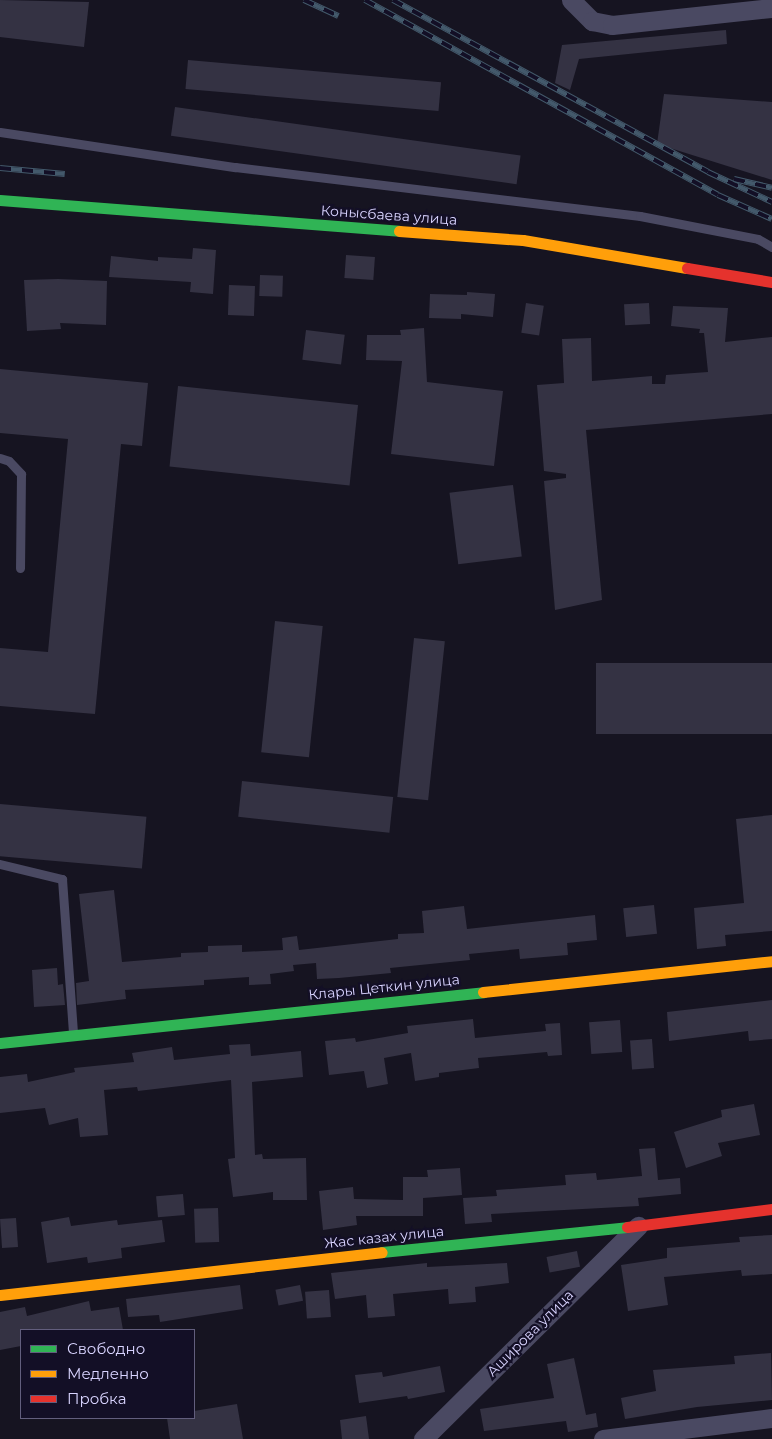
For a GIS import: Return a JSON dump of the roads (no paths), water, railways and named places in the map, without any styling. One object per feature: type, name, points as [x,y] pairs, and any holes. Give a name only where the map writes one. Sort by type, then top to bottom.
[{"type":"street","points":[[571,0],[592,21],[612,25],[772,8]]},
{"type":"street","name":"Конысбаева улица","points":[[0,200],[524,240],[772,282]]},
{"type":"street","name":"Клары Цеткин улица","points":[[0,1043],[772,961]]},
{"type":"street","name":"Жас казах улица","points":[[0,1295],[121,1279],[638,1226],[772,1209]]},
{"type":"street","name":"Аширова улица","points":[[423,1439],[638,1226]]},
{"type":"street","points":[[603,1439],[772,1418]]},
{"type":"lane","points":[[0,132],[235,167],[640,216],[758,239],[772,247]]},
{"type":"lane","points":[[0,458],[9,461],[21,474],[20,568]]},
{"type":"lane","points":[[0,864],[62,879],[73,1035]]},
{"type":"railway","points":[[304,0],[338,16]]},
{"type":"railway","points":[[365,0],[718,195],[772,219]]},
{"type":"railway","points":[[393,0],[708,172],[772,202]]},
{"type":"railway","points":[[0,168],[65,174]]},
{"type":"railway","points":[[734,179],[772,188]]}]
